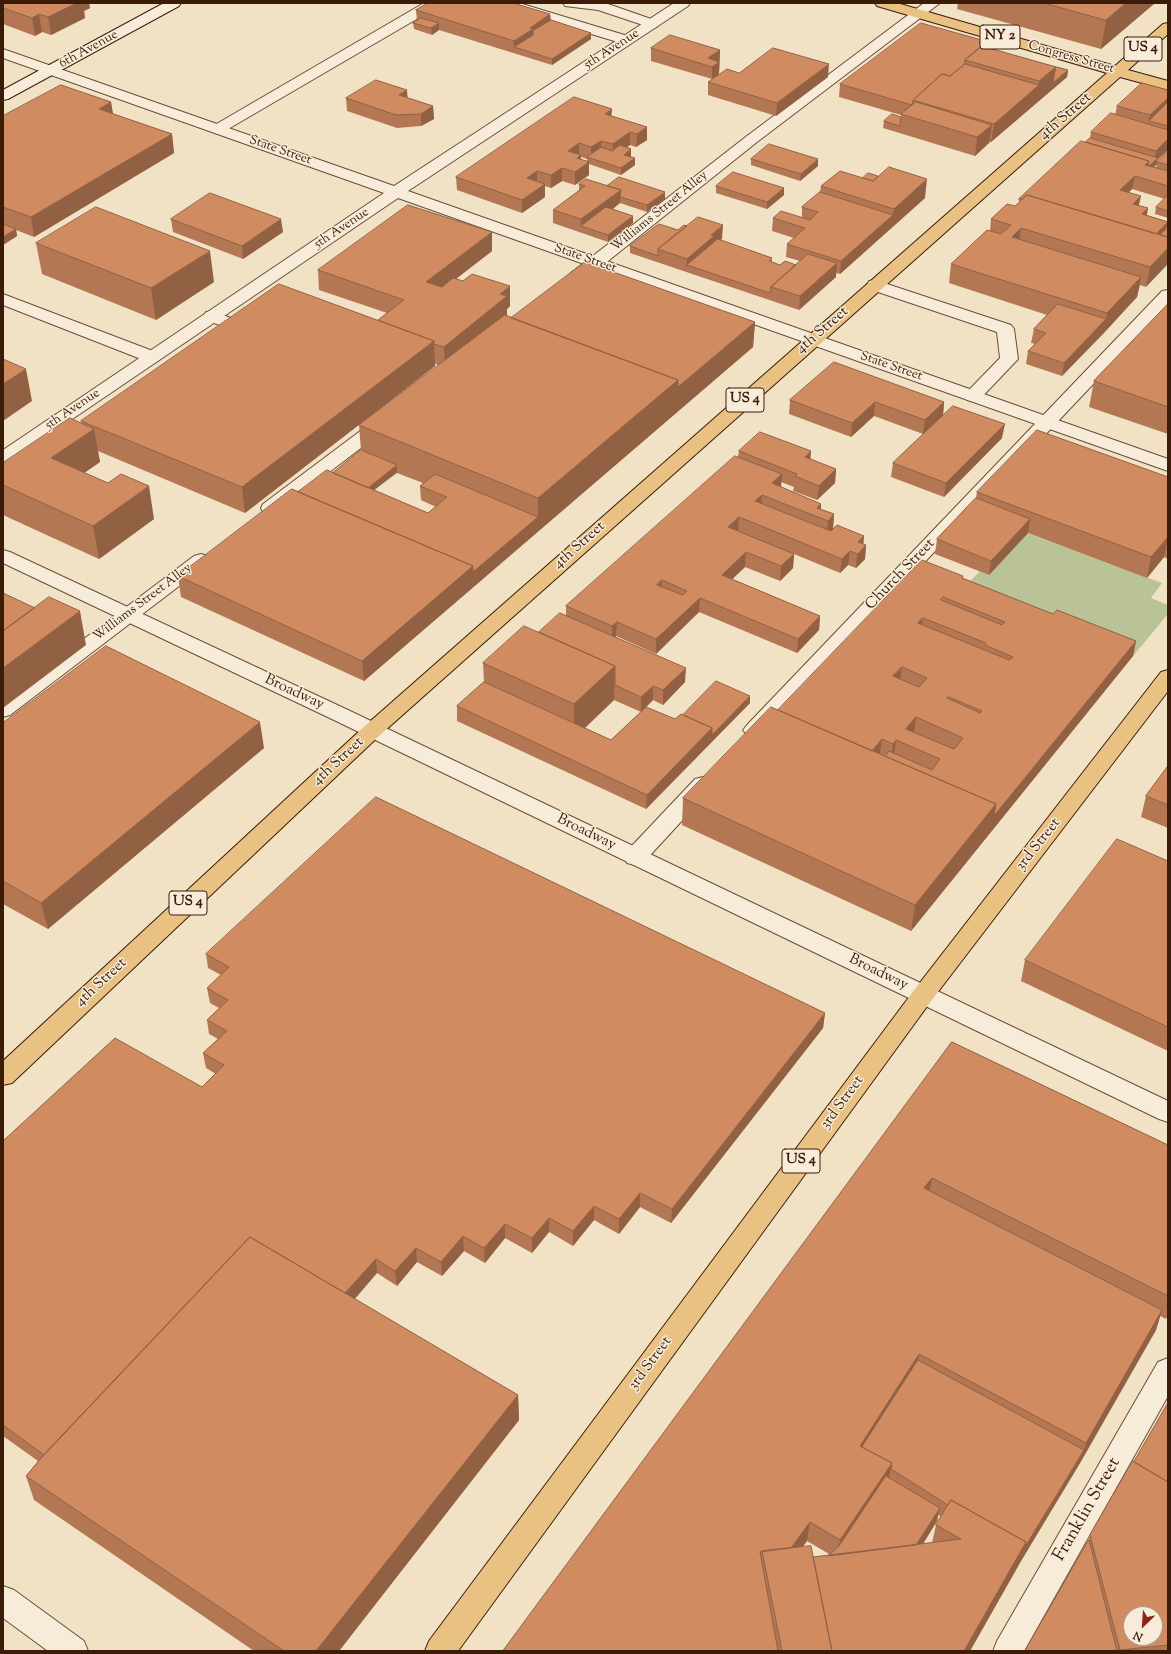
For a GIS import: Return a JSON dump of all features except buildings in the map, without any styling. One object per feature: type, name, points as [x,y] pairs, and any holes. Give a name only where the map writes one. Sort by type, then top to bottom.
[{"type":"main road","name":"Congress Street","points":[[882,3],[1168,86]]},
{"type":"main road","name":"4th Street","points":[[3,1076],[373,730],[875,285],[1168,28]]},
{"type":"main road","name":"3rd Street","points":[[440,1651],[923,995],[1168,677]]},
{"type":"street","name":"6th Avenue","points":[[3,96],[174,3]]},
{"type":"street","points":[[218,129],[434,3]]},
{"type":"street","points":[[504,3],[626,40]]},
{"type":"street","points":[[570,3],[601,4],[652,24]]},
{"type":"street","name":"5th Avenue","points":[[3,458],[396,192],[683,3]]},
{"type":"street","name":"Williams Street Alley","points":[[565,287],[752,139],[933,3]]},
{"type":"street","name":"State Street","points":[[3,53],[1168,465]]},
{"type":"street","points":[[875,285],[1004,328],[1008,359],[973,396]]},
{"type":"street","name":"Church Street","points":[[744,741],[1168,295]]},
{"type":"street","points":[[3,299],[152,357]]},
{"type":"street","points":[[212,316],[249,331]]},
{"type":"street","points":[[255,519],[399,410]]},
{"type":"street","name":"Williams Street Alley","points":[[3,710],[217,548]]},
{"type":"street","name":"Broadway","points":[[3,556],[373,730],[1168,1112]]},
{"type":"street","points":[[635,857],[717,770]]},
{"type":"street","name":"Franklin Street","points":[[1008,1651],[1168,1370]]},
{"type":"street","points":[[3,1600],[73,1651]]},
{"type":"green space","points":[[1027,533],[1162,583],[1151,598],[1168,605],[1168,614],[1133,656],[1054,624],[960,592],[980,571],[989,575]]}]
